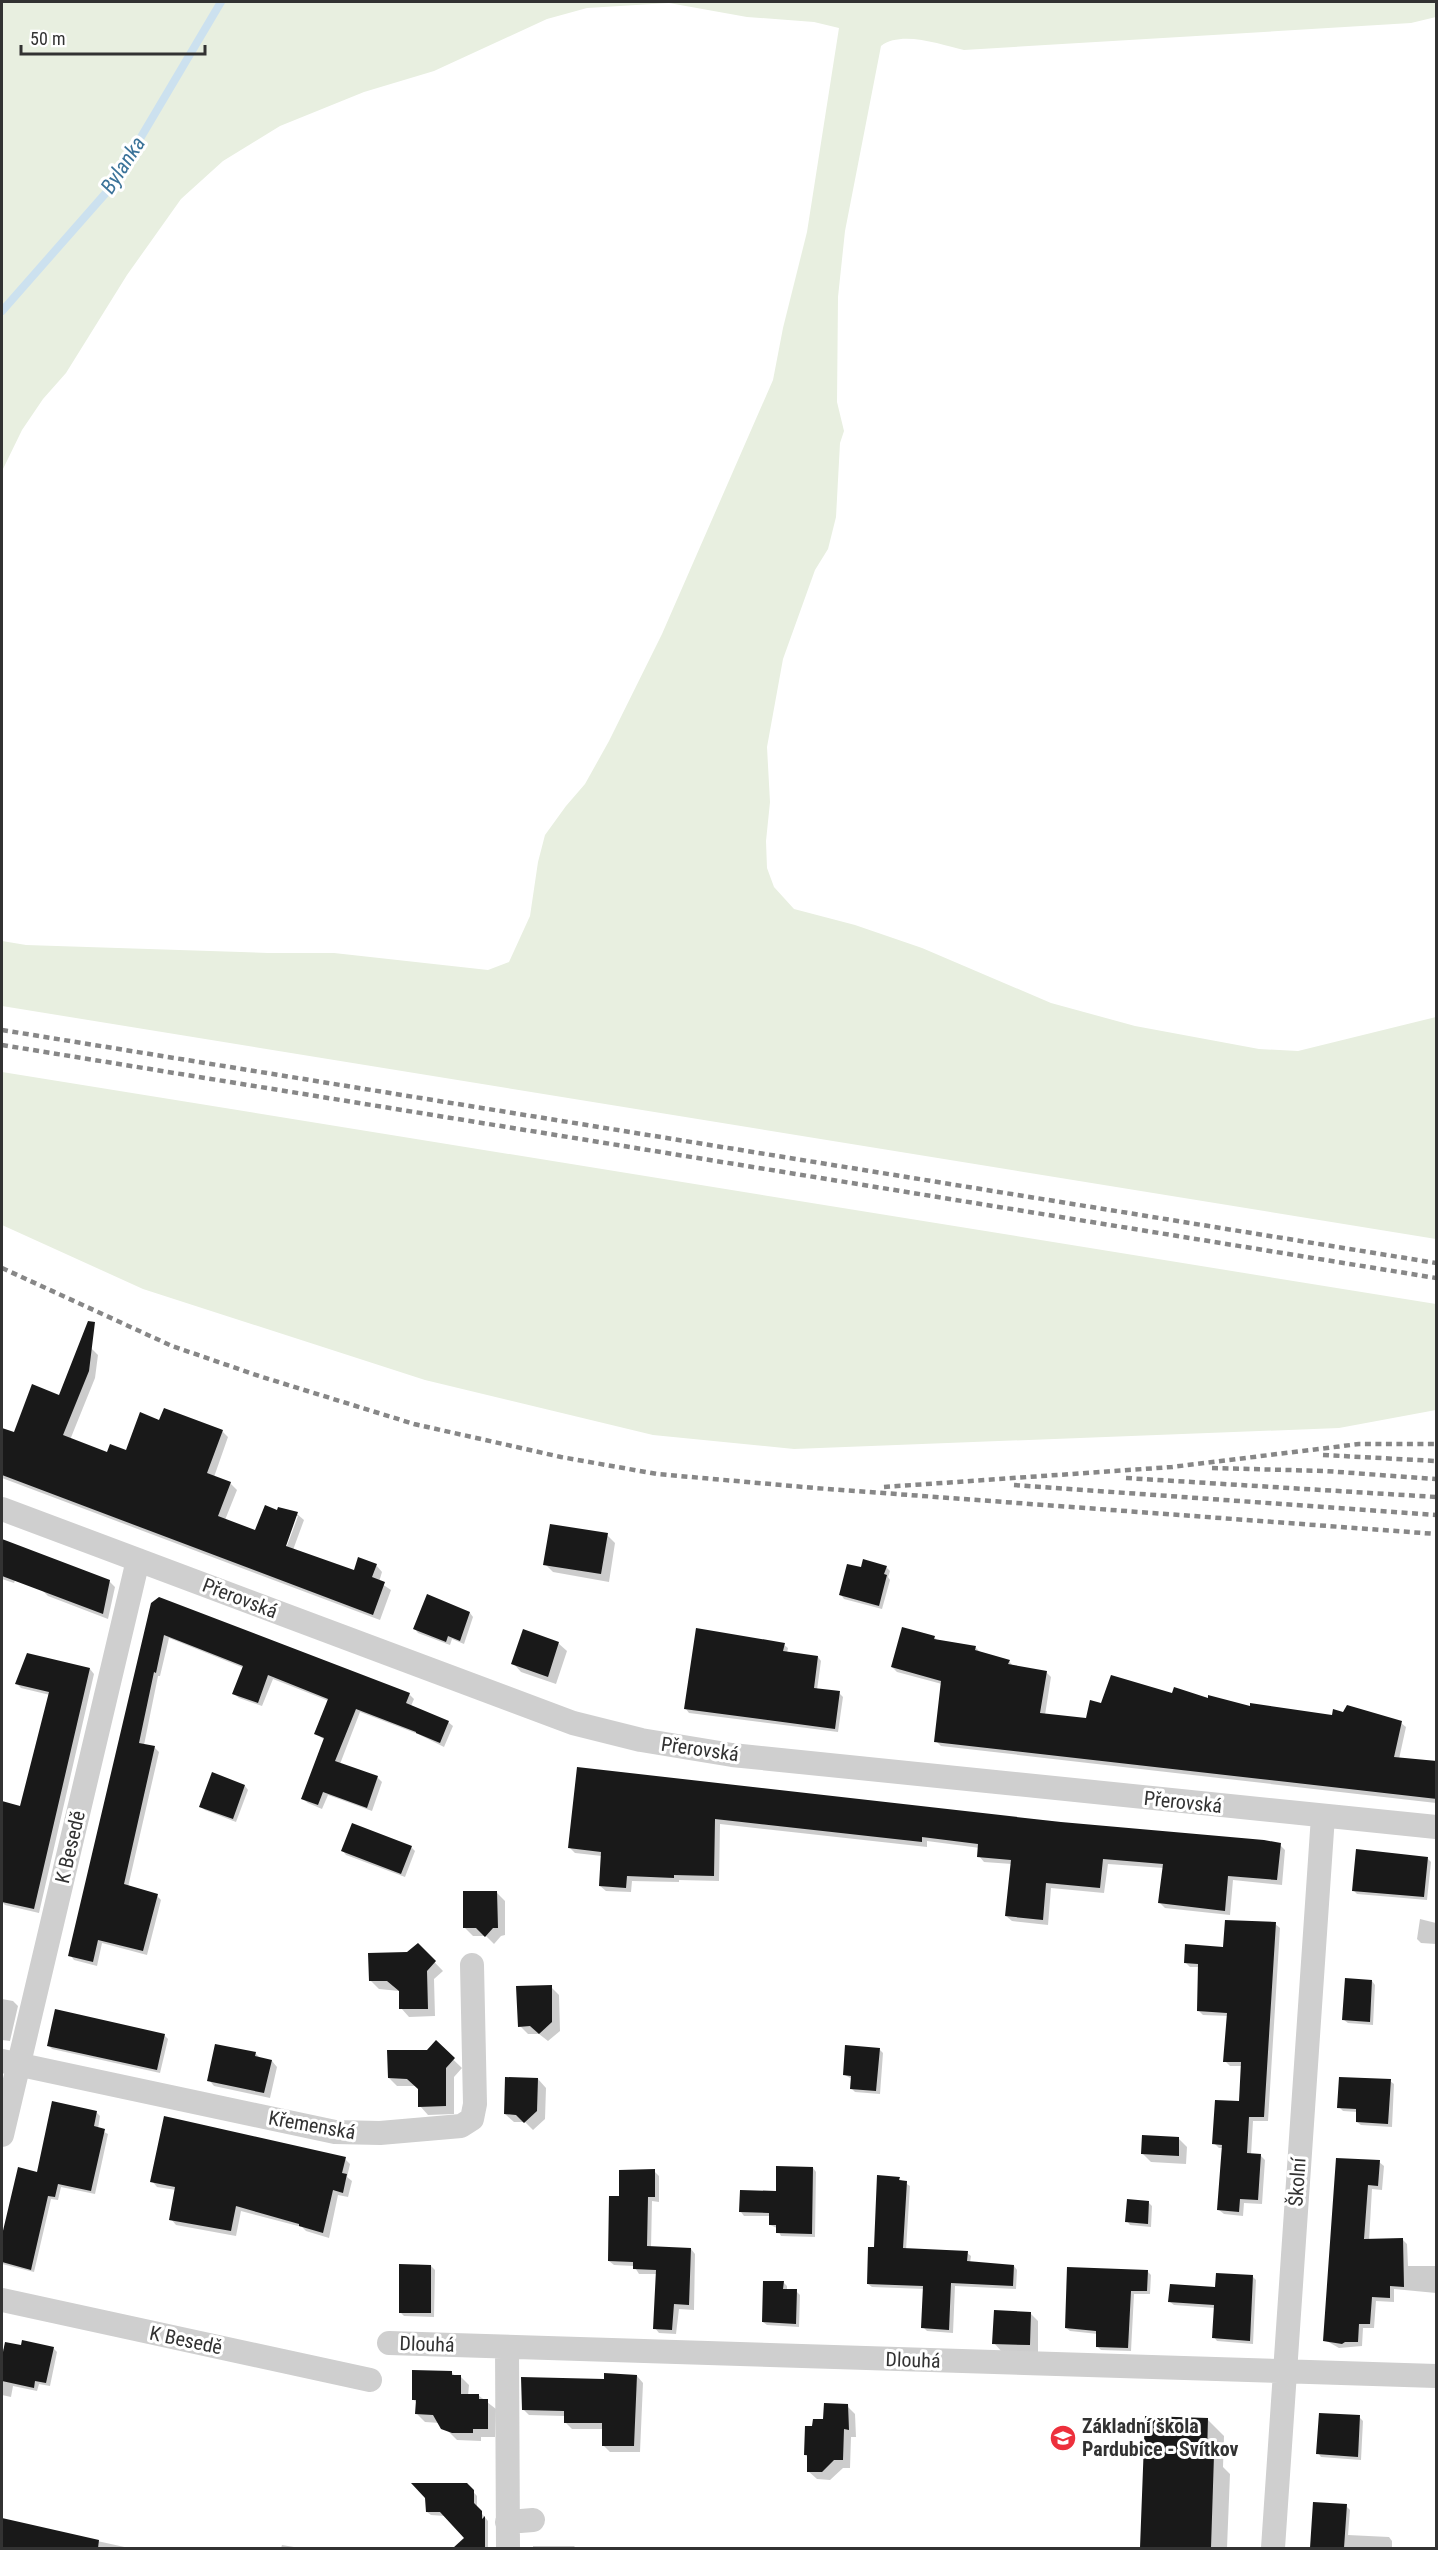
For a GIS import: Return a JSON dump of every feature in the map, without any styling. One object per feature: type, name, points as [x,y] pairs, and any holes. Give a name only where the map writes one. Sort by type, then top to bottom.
[{"type":"street","name":"Přerovská","points":[[2,1509],[521,1705],[573,1723],[641,1740],[732,1755],[1437,1827]]},
{"type":"street","name":"K Besedě","points":[[2,2135],[10,2063],[138,1560]]},
{"type":"street","name":"Školní","points":[[1273,2548],[1323,1816]]},
{"type":"street","name":"Křemenská","points":[[10,2063],[335,2132],[380,2133],[460,2126],[472,2119],[474,2112],[472,1965]]},
{"type":"street","name":"K Besedě","points":[[2,2300],[370,2380]]},
{"type":"street","name":"Dlouhá","points":[[389,2343],[1437,2376]]},
{"type":"street","points":[[507,2347],[508,2548]]},
{"type":"street","points":[[507,2522],[533,2520]]},
{"type":"green space","points":[[2,2],[1436,2],[1436,17],[1411,23],[964,50],[910,39],[890,41],[881,46],[845,231],[838,297],[837,402],[844,431],[840,443],[836,517],[828,549],[815,570],[783,659],[767,747],[770,802],[766,841],[767,868],[774,887],[794,909],[855,925],[922,948],[1051,1003],[1135,1026],[1259,1049],[1298,1051],[1436,1017],[1436,1239],[2,1006],[2,941],[26,945],[334,953],[488,970],[509,962],[530,916],[538,862],[545,835],[585,784],[609,741],[662,634],[773,380],[783,328],[807,232],[839,28],[814,22],[747,17],[669,3],[587,8],[547,19],[434,71],[364,92],[280,126],[223,161],[181,199],[127,275],[66,373],[43,399],[22,430],[2,471]]},
{"type":"green space","points":[[2,1072],[1436,1304],[1436,1410],[1339,1428],[794,1449],[653,1435],[425,1380],[143,1289],[2,1225]]},
{"type":"building","points":[[88,1321],[95,1322],[89,1371],[63,1435],[107,1452],[110,1444],[126,1450],[140,1412],[159,1420],[164,1408],[223,1430],[207,1473],[231,1482],[218,1516],[255,1530],[265,1505],[277,1510],[278,1507],[298,1512],[286,1546],[354,1570],[358,1557],[377,1564],[372,1577],[385,1582],[373,1615],[2,1475],[2,1428],[14,1432],[32,1384],[59,1395]]},
{"type":"building","points":[[550,1524],[608,1533],[601,1574],[543,1565]]},
{"type":"building","points":[[2,1539],[110,1580],[103,1614],[2,1576]]},
{"type":"building","points":[[863,1559],[887,1566],[879,1606],[839,1595],[847,1564],[861,1567]]},
{"type":"building","points":[[427,1594],[470,1612],[460,1641],[448,1636],[446,1642],[413,1629]]},
{"type":"building","points":[[159,1597],[410,1693],[406,1703],[449,1721],[440,1743],[356,1709],[335,1761],[378,1776],[367,1808],[323,1792],[318,1805],[301,1799],[324,1738],[314,1734],[328,1699],[268,1675],[258,1703],[232,1694],[243,1666],[164,1635],[139,1743],[155,1746],[124,1884],[158,1894],[143,1951],[98,1940],[93,1962],[68,1956],[151,1603]]},
{"type":"building","points":[[902,1627],[935,1636],[934,1639],[976,1646],[975,1650],[1010,1660],[1008,1664],[1047,1671],[1040,1713],[1086,1718],[1090,1700],[1101,1703],[1111,1675],[1172,1693],[1174,1687],[1208,1698],[1208,1695],[1250,1706],[1250,1703],[1332,1715],[1333,1709],[1343,1712],[1347,1705],[1402,1721],[1394,1757],[1437,1761],[1437,1799],[934,1742],[941,1681],[891,1667]]},
{"type":"building","points":[[696,1628],[785,1643],[783,1651],[818,1656],[814,1688],[840,1691],[835,1729],[684,1709]]},
{"type":"building","points":[[523,1629],[559,1642],[548,1677],[511,1664]]},
{"type":"building","points":[[27,1653],[90,1668],[34,1909],[2,1902],[2,1801],[20,1806],[49,1692],[15,1684]]},
{"type":"building","points":[[577,1767],[1061,1822],[1264,1840],[1281,1843],[1277,1880],[1228,1876],[1225,1911],[1158,1903],[1163,1864],[1103,1859],[1100,1888],[1046,1883],[1043,1920],[1005,1916],[1011,1860],[977,1857],[978,1844],[922,1837],[922,1842],[715,1819],[714,1876],[674,1875],[674,1878],[627,1876],[626,1888],[599,1886],[601,1852],[568,1848]]},
{"type":"building","points":[[212,1772],[245,1785],[233,1819],[199,1807]]},
{"type":"building","points":[[352,1823],[412,1846],[401,1874],[341,1851]]},
{"type":"building","points":[[1356,1849],[1428,1857],[1424,1897],[1352,1891]]},
{"type":"building","points":[[463,1891],[497,1891],[498,1928],[493,1928],[485,1937],[476,1928],[463,1928]]},
{"type":"building","points":[[1225,1920],[1276,1922],[1264,2117],[1249,2117],[1247,2153],[1261,2154],[1258,2200],[1240,2199],[1239,2212],[1217,2210],[1222,2145],[1212,2144],[1215,2100],[1239,2101],[1241,2062],[1223,2062],[1227,2013],[1197,2011],[1198,1964],[1184,1963],[1185,1944],[1223,1947]]},
{"type":"building","points":[[418,1943],[436,1961],[427,1971],[428,2009],[399,2009],[399,1991],[387,1981],[369,1981],[368,1953],[407,1952]]},
{"type":"building","points":[[1345,1978],[1372,1980],[1370,2022],[1342,2020]]},
{"type":"building","points":[[552,1985],[552,2022],[539,2034],[530,2026],[518,2027],[516,1986]]},
{"type":"building","points":[[55,2009],[165,2034],[157,2070],[47,2046]]},
{"type":"building","points":[[436,2040],[455,2058],[446,2068],[446,2106],[418,2107],[418,2089],[407,2079],[388,2078],[387,2050],[427,2050]]},
{"type":"building","points":[[215,2044],[256,2052],[255,2056],[272,2060],[264,2093],[207,2081]]},
{"type":"building","points":[[845,2045],[880,2048],[876,2091],[850,2089],[851,2076],[843,2075]]},
{"type":"building","points":[[505,2077],[538,2078],[537,2111],[524,2123],[516,2115],[504,2114]]},
{"type":"building","points":[[1339,2077],[1391,2079],[1388,2124],[1356,2122],[1356,2109],[1337,2108]]},
{"type":"building","points":[[52,2101],[97,2111],[94,2126],[105,2129],[91,2191],[58,2184],[55,2197],[48,2196],[31,2270],[2,2262],[2,2235],[18,2167],[37,2172]]},
{"type":"building","points":[[164,2116],[346,2157],[342,2173],[347,2174],[343,2193],[333,2190],[323,2233],[236,2206],[231,2231],[169,2220],[175,2187],[150,2182]]},
{"type":"building","points":[[1142,2135],[1179,2137],[1179,2156],[1141,2154]]},
{"type":"building","points":[[1336,2158],[1380,2160],[1378,2186],[1368,2185],[1364,2239],[1403,2238],[1404,2287],[1390,2286],[1390,2298],[1372,2297],[1370,2324],[1359,2324],[1358,2342],[1342,2344],[1323,2341]]},
{"type":"building","points":[[776,2166],[813,2167],[812,2234],[776,2233],[776,2225],[769,2225],[769,2213],[739,2212],[740,2190],[776,2191]]},
{"type":"building","points":[[655,2169],[655,2197],[648,2197],[647,2246],[691,2248],[689,2305],[674,2304],[672,2330],[653,2329],[656,2270],[633,2269],[633,2262],[608,2261],[609,2196],[619,2196],[619,2170]]},
{"type":"building","points":[[877,2175],[900,2177],[899,2180],[907,2181],[903,2248],[968,2251],[967,2261],[1014,2265],[1013,2286],[951,2283],[949,2330],[921,2328],[923,2286],[867,2284],[868,2247],[874,2247]]},
{"type":"building","points":[[1127,2199],[1149,2201],[1148,2224],[1125,2222]]},
{"type":"building","points":[[399,2264],[431,2265],[431,2313],[399,2313]]},
{"type":"building","points":[[1067,2267],[1148,2270],[1147,2291],[1131,2291],[1128,2348],[1096,2347],[1096,2331],[1065,2328]]},
{"type":"building","points":[[1216,2273],[1253,2275],[1250,2341],[1212,2338],[1214,2305],[1168,2302],[1170,2284],[1215,2287]]},
{"type":"building","points":[[763,2281],[784,2281],[783,2289],[797,2289],[796,2324],[762,2322]]},
{"type":"building","points":[[994,2310],[1031,2312],[1030,2345],[992,2344]]},
{"type":"building","points":[[22,2340],[54,2347],[46,2383],[35,2381],[34,2388],[2,2381],[2,2357],[5,2342],[21,2345]]},
{"type":"building","points":[[412,2370],[452,2371],[452,2375],[461,2375],[461,2394],[479,2394],[479,2399],[488,2399],[488,2429],[473,2429],[473,2433],[452,2433],[441,2429],[433,2415],[415,2414],[416,2400],[412,2400]]},
{"type":"building","points":[[604,2373],[637,2375],[634,2446],[602,2446],[602,2423],[564,2423],[564,2411],[522,2410],[521,2377],[604,2379]]},
{"type":"building","points":[[824,2403],[848,2404],[849,2430],[844,2429],[843,2460],[834,2460],[822,2472],[807,2472],[807,2455],[804,2455],[805,2426],[812,2426],[813,2419],[823,2419]]},
{"type":"building","points":[[1319,2413],[1360,2415],[1358,2457],[1316,2454]]},
{"type":"building","points":[[1145,2416],[1208,2418],[1207,2455],[1214,2455],[1211,2548],[1140,2548]]},
{"type":"building","points":[[411,2483],[467,2483],[474,2490],[474,2503],[482,2511],[482,2519],[485,2516],[485,2548],[453,2548],[464,2538],[440,2512],[426,2512],[425,2498]]},
{"type":"building","points":[[1313,2502],[1347,2504],[1344,2548],[1310,2548]]},
{"type":"building","points":[[2,2518],[99,2540],[98,2548],[2,2548]]},
{"type":"waterway","name":"Bylanka","points":[[2,311],[112,186],[221,2]]},
{"type":"railway","points":[[2,1030],[1436,1263]]},
{"type":"railway","points":[[2,1045],[1436,1278]]},
{"type":"railway","points":[[2,1268],[172,1346],[259,1376],[414,1424],[561,1457],[657,1474],[815,1488],[1436,1534]]},
{"type":"railway","points":[[884,1487],[1172,1467],[1359,1444],[1436,1444]]},
{"type":"railway","points":[[1323,1455],[1436,1461]]},
{"type":"railway","points":[[1212,1468],[1325,1471],[1436,1479]]},
{"type":"railway","points":[[1126,1478],[1436,1497]]},
{"type":"railway","points":[[1014,1485],[1436,1515]]},
{"type":"place","name":"Základní škola Pardubice - Svítkov","points":[[1063,2438]]}]
